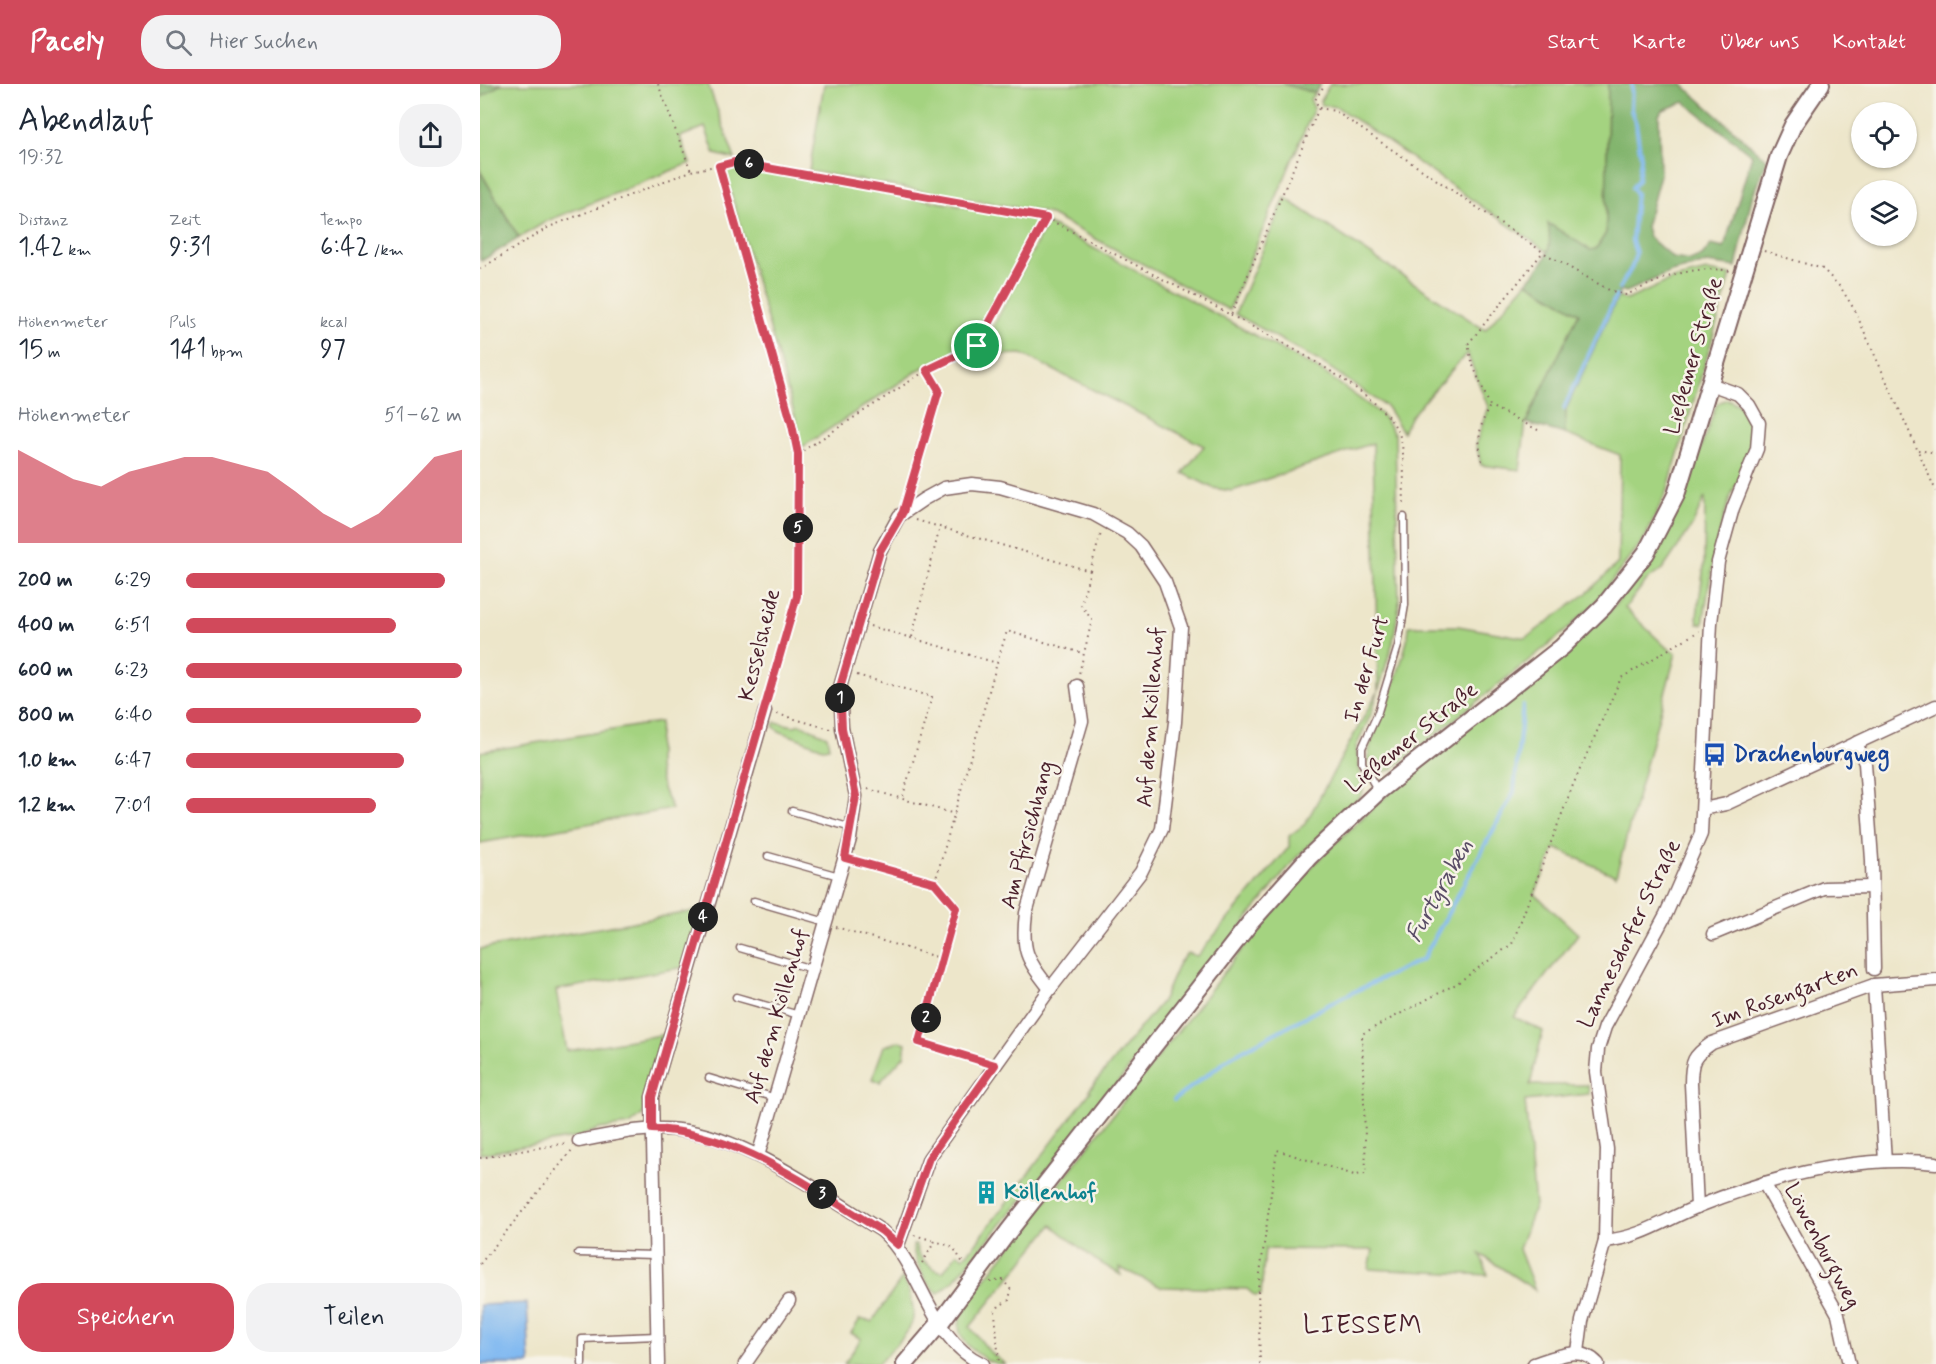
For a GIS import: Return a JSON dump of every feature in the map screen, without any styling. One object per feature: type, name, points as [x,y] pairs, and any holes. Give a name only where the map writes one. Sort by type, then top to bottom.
[{"type":"street","name":"Ließemer Straße","points":[[905,1364],[940,1323],[1008,1232],[1250,923],[1310,857],[1378,791],[1562,647],[1604,606],[1646,553],[1676,495],[1779,156],[1793,125],[1821,84]]},
{"type":"street","name":"Lannesdorfer Straße","points":[[1578,1352],[1582,1321],[1605,1241],[1607,1149],[1596,1072],[1598,1049],[1605,1027],[1666,914],[1701,834],[1712,623],[1718,562],[1733,508],[1757,449],[1759,423],[1749,405],[1738,394],[1710,384]]},
{"type":"street","name":"Auf dem Köllenhof","points":[[759,1156],[852,828],[855,785],[842,728],[840,687],[880,551],[901,514],[944,488],[972,484],[1000,487],[1071,507],[1104,520],[1127,534],[1155,564],[1175,605],[1181,627],[1166,812],[1162,829],[1141,872],[1050,989],[929,1158],[898,1245]]},
{"type":"street","name":"Am Pfirsichhang","points":[[1050,989],[1029,961],[1023,939],[1026,913],[1082,721],[1077,686]]},
{"type":"street","points":[[1704,809],[1726,804],[1936,706]]},
{"type":"street","name":"Kesselsheide","points":[[658,1364],[652,1097],[765,711]]},
{"type":"street","points":[[1856,743],[1865,763],[1874,969]]},
{"type":"street","points":[[1713,934],[1824,888],[1872,887]]},
{"type":"street","name":"Im Rosengarten","points":[[1697,1207],[1691,1084],[1691,1071],[1696,1054],[1712,1043],[1874,985],[1936,980]]},
{"type":"street","points":[[1874,985],[1885,1161]]},
{"type":"street","points":[[579,1141],[652,1129],[680,1130],[706,1135],[759,1156],[882,1231],[898,1245],[951,1339],[974,1360],[983,1364]]},
{"type":"street","points":[[1605,1241],[1628,1238],[1647,1232],[1697,1207],[1764,1183],[1806,1172],[1885,1161],[1936,1163]]},
{"type":"street","name":"Löwenburgweg","points":[[1764,1183],[1831,1299],[1838,1314],[1849,1364]]},
{"type":"street","points":[[745,1364],[789,1301]]},
{"type":"street","points":[[1534,1364],[1578,1352],[1591,1356],[1598,1364]]},
{"type":"lane","name":"In der Furt","points":[[1378,791],[1362,764],[1362,748],[1377,715],[1398,646],[1404,604],[1404,517]]},
{"type":"lane","points":[[792,811],[852,828]]},
{"type":"lane","points":[[768,856],[840,876]]},
{"type":"lane","points":[[754,901],[826,923]]},
{"type":"lane","points":[[740,948],[813,969]]},
{"type":"lane","points":[[736,997],[800,1016]]},
{"type":"lane","points":[[710,1078],[776,1098]]},
{"type":"lane","points":[[578,1253],[655,1255]]},
{"type":"lane","points":[[582,1364],[582,1339],[657,1336]]},
{"type":"path","points":[[658,84],[691,171]]},
{"type":"path","points":[[1231,315],[1319,108],[1315,100],[1325,84]]},
{"type":"path","points":[[1319,108],[1335,111],[1543,252],[1609,290],[1626,295],[1672,275],[1708,267],[1742,273]]},
{"type":"path","points":[[480,269],[549,227],[691,171],[734,162],[1046,218],[1231,315],[1323,368],[1384,410],[1399,434],[1404,517]]},
{"type":"path","name":"Kesselsheide","points":[[719,166],[792,425],[798,454],[797,596],[765,711]]},
{"type":"path","points":[[798,454],[927,370],[977,346],[1046,218]]},
{"type":"path","points":[[1750,246],[1823,269],[1841,288],[1854,309],[1936,491]]},
{"type":"path","points":[[1538,430],[1490,406],[1472,363],[1468,344],[1543,252]]},
{"type":"path","points":[[927,370],[939,390],[901,514],[1090,571]]},
{"type":"path","points":[[1482,461],[1478,441],[1482,420],[1490,406]]},
{"type":"path","points":[[1917,450],[1936,453]]},
{"type":"path","points":[[1077,686],[1092,620],[1081,605],[1104,520]]},
{"type":"path","points":[[911,638],[940,526]]},
{"type":"path","points":[[859,623],[998,663]]},
{"type":"path","points":[[1260,1364],[1258,1288],[1277,1150],[1354,1175],[1366,1174],[1362,1035],[1456,984],[1512,944],[1573,785],[1621,678],[1712,623]]},
{"type":"path","points":[[935,883],[1007,632],[1083,653]]},
{"type":"path","points":[[845,671],[932,697],[902,799]]},
{"type":"path","points":[[765,711],[831,730],[842,728]]},
{"type":"path","points":[[855,785],[955,814]]},
{"type":"path","points":[[845,858],[935,883],[956,908],[919,1042],[995,1065]]},
{"type":"path","points":[[826,923],[943,959]]},
{"type":"path","points":[[480,1158],[579,1141]]},
{"type":"path","points":[[480,1264],[579,1141]]},
{"type":"path","points":[[903,1232],[953,1247],[963,1263]]},
{"type":"path","points":[[914,1276],[935,1241]]},
{"type":"path","points":[[990,1282],[1003,1280],[1011,1290],[1009,1300],[999,1306],[995,1312],[999,1364]]},
{"type":"green space","points":[[480,84],[501,84],[480,98]]},
{"type":"green space","points":[[501,84],[708,84],[735,159],[715,154],[705,127],[680,137],[690,163],[547,221],[519,238],[480,171],[480,98]]},
{"type":"green space","points":[[824,84],[1282,84],[1315,93],[1310,99],[1314,108],[1229,310],[1047,213],[809,171]]},
{"type":"green space","points":[[1282,84],[1321,84],[1315,93]]},
{"type":"green space","points":[[1330,84],[1608,84],[1606,233],[1596,249],[1590,250],[1548,224],[1552,245],[1548,252],[1337,107],[1322,105],[1320,101]]},
{"type":"green space","points":[[1608,84],[1682,84],[1767,160],[1752,197],[1736,267],[1707,263],[1671,272],[1626,292],[1621,290],[1566,409],[1565,434],[1526,423],[1579,313],[1527,282],[1543,262],[1549,249],[1548,223],[1590,250],[1596,249],[1606,233]],"holes":[[[1684,102],[1752,155],[1724,248],[1711,245],[1702,256],[1690,261],[1673,258],[1649,237],[1646,227],[1660,175],[1659,115],[1663,110]]]},
{"type":"green space","points":[[735,166],[1040,220],[973,344],[925,366],[801,448],[797,423],[724,169]]},
{"type":"green space","points":[[480,171],[519,238],[481,261],[480,258]]},
{"type":"green space","points":[[1285,198],[1485,330],[1527,282],[1579,313],[1526,422],[1520,470],[1481,465],[1476,443],[1488,407],[1467,353],[1411,416],[1403,432],[1387,407],[1324,364],[1235,314]]},
{"type":"green space","points":[[1047,223],[1323,372],[1382,415],[1395,435],[1399,606],[1393,642],[1372,712],[1356,747],[1363,791],[1360,797],[1295,859],[1065,1149],[954,1280],[939,1293],[930,1286],[922,1272],[915,1257],[913,1245],[916,1245],[925,1262],[943,1272],[957,1253],[963,1257],[973,1247],[1091,1091],[1089,1090],[1163,1000],[1179,963],[1187,953],[1197,956],[1289,847],[1289,836],[1305,824],[1378,691],[1373,443],[1232,491],[1213,488],[1183,473],[1204,446],[1022,354],[966,356],[982,348]]},
{"type":"green space","points":[[1707,271],[1731,275],[1668,488],[1645,538],[1593,605],[1563,633],[1391,770],[1380,772],[1370,767],[1370,746],[1399,671],[1409,626],[1458,626],[1526,638],[1587,593],[1618,563],[1620,455],[1565,434],[1566,409],[1617,297],[1627,300],[1673,279]]},
{"type":"green space","points":[[1727,399],[1741,407],[1747,414],[1751,423],[1752,439],[1747,459],[1723,521],[1703,624],[1698,624],[1697,616],[1704,566],[1705,497],[1692,526],[1663,569],[1647,580],[1625,608],[1665,646],[1676,653],[1616,876],[1555,848],[1535,894],[1578,934],[1514,1017],[1543,1031],[1530,1085],[1588,1085],[1589,1094],[1525,1101],[1535,1205],[1519,1249],[1535,1290],[1480,1254],[1488,1275],[1369,1269],[1373,1250],[1265,1249],[1261,1295],[1255,1296],[1247,1289],[1161,1287],[1120,1268],[1121,1275],[1094,1259],[1052,1225],[970,1327],[990,1352],[1005,1364],[984,1359],[964,1341],[959,1328],[962,1314],[971,1297],[1282,898],[1359,821],[1399,785],[1481,715],[1608,613],[1645,565],[1659,541],[1695,465],[1715,408],[1718,403]]},
{"type":"green space","points":[[660,722],[658,767],[662,786],[672,809],[480,843],[480,752]]},
{"type":"green space","points":[[775,722],[794,726],[800,724],[827,736],[829,747],[823,748],[779,731],[773,726]]},
{"type":"green space","points":[[701,910],[684,967],[556,990],[567,1051],[666,1034],[643,1114],[630,1125],[599,1129],[579,1137],[480,1154],[480,949]]},
{"type":"green space","points":[[900,1041],[906,1043],[904,1056],[880,1082],[872,1079],[884,1046]]},
{"type":"green space","points":[[903,1277],[913,1306],[911,1325],[906,1334],[878,1364],[844,1364],[861,1339],[851,1333],[860,1319],[872,1322]]},
{"type":"water","points":[[527,1303],[530,1364],[480,1364],[480,1305]]},
{"type":"waterway","name":"Furtgraben","points":[[1619,289],[1632,267],[1636,253],[1632,241],[1636,193],[1632,188],[1638,180],[1641,158],[1636,124],[1631,110],[1632,84]]},
{"type":"waterway","name":"Furtgraben","points":[[1564,408],[1616,296]]},
{"type":"waterway","name":"Furtgraben","points":[[1174,1100],[1232,1056],[1339,999],[1423,959],[1514,792],[1523,705]]},
{"type":"place","name":"Drachenburgweg","points":[[1715,755]]},
{"type":"place","name":"Köllenhof","points":[[986,1193]]},
{"type":"district","name":"LIESSEM","points":[[1363,1326]]},
{"type":"route","points":[[734,162],[1046,218],[977,346],[927,370],[939,390],[903,512],[880,551],[840,687],[839,709],[856,796],[845,858],[935,883],[956,908],[919,1042],[995,1065],[929,1158],[898,1245],[882,1231],[759,1156],[706,1135],[680,1130],[652,1129],[652,1097],[797,596],[798,454],[792,425],[719,166],[734,162]]}]
